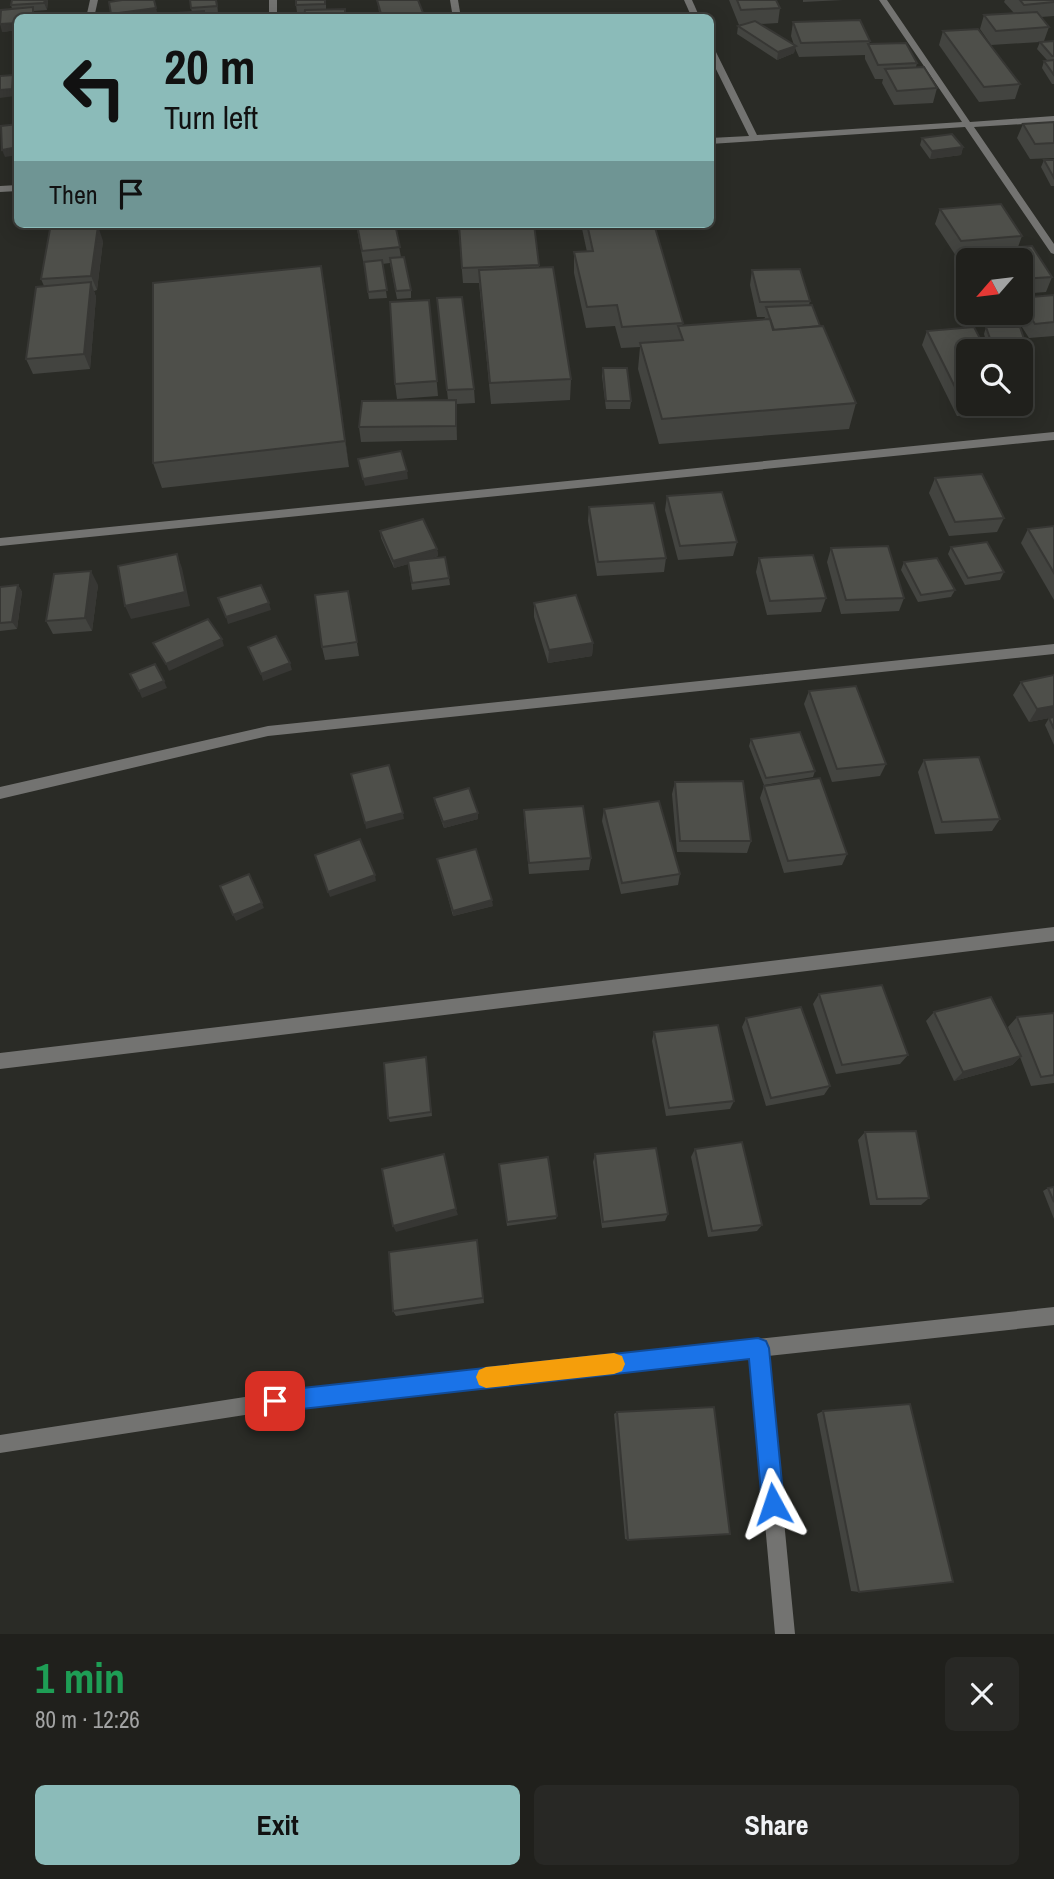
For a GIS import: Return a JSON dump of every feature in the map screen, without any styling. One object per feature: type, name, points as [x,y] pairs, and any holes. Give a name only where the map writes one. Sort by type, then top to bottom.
[{"type":"street","points":[[883,0],[1054,251]]},
{"type":"street","points":[[714,56],[754,138]]},
{"type":"street","points":[[714,141],[1054,119]]},
{"type":"street","points":[[0,542],[1054,436]]},
{"type":"street","points":[[0,793],[268,731],[1054,649]]},
{"type":"street","points":[[0,1060],[1054,934]]},
{"type":"street","points":[[0,1444],[303,1397],[1054,1316]]},
{"type":"street","points":[[758,1348],[785,1634]]},
{"type":"building","points":[[12,0],[45,0],[44,3],[11,5]]},
{"type":"building","points":[[154,0],[156,8],[111,14],[109,2]]},
{"type":"building","points":[[190,0],[216,0],[217,6],[191,8]]},
{"type":"building","points":[[296,0],[325,0],[325,4],[296,5]]},
{"type":"building","points":[[377,0],[418,0],[423,13],[413,14],[381,14]]},
{"type":"building","points":[[737,0],[776,0],[780,8],[741,10]]},
{"type":"building","points":[[1020,0],[1054,0],[1054,2],[1024,5]]},
{"type":"building","points":[[33,7],[33,14],[14,14],[14,23],[0,24],[1,10]]},
{"type":"building","points":[[345,9],[345,14],[304,14],[305,10]]},
{"type":"building","points":[[204,11],[204,14],[177,13]]},
{"type":"building","points":[[1037,12],[1049,27],[996,31],[984,15]]},
{"type":"building","points":[[860,20],[870,41],[801,43],[793,22]]},
{"type":"building","points":[[755,21],[796,46],[778,52],[738,26]]},
{"type":"building","points":[[978,29],[1020,84],[984,87],[943,31]]},
{"type":"building","points":[[1054,41],[1054,56],[1052,56],[1040,42]]},
{"type":"building","points":[[906,43],[917,63],[878,65],[868,44]]},
{"type":"building","points":[[1054,60],[1054,75],[1044,61]]},
{"type":"building","points":[[924,67],[937,88],[897,91],[885,69]]},
{"type":"building","points":[[13,75],[12,89],[0,90],[0,76]]},
{"type":"building","points":[[1054,122],[1054,143],[1035,144],[1023,124]]},
{"type":"building","points":[[14,124],[14,148],[2,150],[1,126]]},
{"type":"building","points":[[952,134],[963,147],[932,151],[922,138]]},
{"type":"building","points":[[1044,160],[1054,160],[1054,178]]},
{"type":"building","points":[[1001,204],[1022,236],[961,241],[940,209]]},
{"type":"building","points":[[98,228],[91,276],[41,279],[50,229]]},
{"type":"building","points":[[358,228],[396,228],[400,247],[362,251]]},
{"type":"building","points":[[459,228],[534,228],[539,265],[462,268]]},
{"type":"building","points":[[588,228],[655,228],[683,323],[622,327],[617,305],[587,307],[574,252],[593,251]]},
{"type":"building","points":[[1032,246],[1052,277],[1033,278],[1033,248],[1004,248]]},
{"type":"building","points":[[404,257],[411,290],[396,291],[390,258]]},
{"type":"building","points":[[382,260],[387,290],[368,292],[364,262]]},
{"type":"building","points":[[321,266],[345,441],[153,463],[153,283]]},
{"type":"building","points":[[553,267],[571,379],[490,383],[479,270]]},
{"type":"building","points":[[800,269],[810,301],[760,302],[752,270]]},
{"type":"building","points":[[91,282],[84,354],[26,359],[36,287]]},
{"type":"building","points":[[1054,295],[1054,322],[1035,324],[1033,297]]},
{"type":"building","points":[[462,297],[474,389],[447,390],[437,298]]},
{"type":"building","points":[[429,300],[437,381],[395,384],[390,302]]},
{"type":"building","points":[[812,305],[820,326],[774,330],[766,307]]},
{"type":"building","points":[[770,319],[773,330],[823,326],[856,403],[662,419],[640,343],[683,340],[678,326]]},
{"type":"building","points":[[974,327],[980,339],[956,339],[956,389],[927,331]]},
{"type":"building","points":[[986,327],[1020,327],[1024,339],[990,339]]},
{"type":"building","points":[[603,368],[627,368],[631,401],[606,401]]},
{"type":"building","points":[[456,400],[456,426],[359,427],[362,401]]},
{"type":"building","points":[[401,451],[407,471],[363,479],[358,459]]},
{"type":"building","points":[[982,474],[1004,518],[955,522],[935,478]]},
{"type":"building","points":[[722,492],[737,542],[680,546],[667,496]]},
{"type":"building","points":[[654,503],[666,558],[598,562],[589,507]]},
{"type":"building","points":[[423,519],[437,549],[393,561],[380,531]]},
{"type":"building","points":[[1054,526],[1054,573],[1028,529]]},
{"type":"building","points":[[987,542],[1004,572],[968,578],[951,547]]},
{"type":"building","points":[[888,546],[904,598],[846,600],[831,548]]},
{"type":"building","points":[[177,554],[185,592],[125,606],[118,566]]},
{"type":"building","points":[[813,555],[826,598],[770,601],[759,558]]},
{"type":"building","points":[[445,557],[449,578],[412,583],[408,561]]},
{"type":"building","points":[[937,558],[955,590],[921,595],[904,562]]},
{"type":"building","points":[[91,571],[85,618],[46,621],[54,574]]},
{"type":"building","points":[[18,585],[12,622],[0,623],[0,587]]},
{"type":"building","points":[[261,585],[269,603],[226,617],[218,598]]},
{"type":"building","points":[[348,591],[357,642],[322,647],[315,595]]},
{"type":"building","points":[[576,595],[593,643],[549,650],[534,603]]},
{"type":"building","points":[[208,619],[222,639],[166,664],[153,643]]},
{"type":"building","points":[[276,636],[290,663],[261,674],[248,647]]},
{"type":"building","points":[[155,664],[164,681],[139,691],[130,674]]},
{"type":"building","points":[[1054,675],[1054,706],[1037,709],[1021,682]]},
{"type":"building","points":[[856,686],[886,764],[837,769],[809,691]]},
{"type":"building","points":[[800,732],[815,771],[766,778],[751,739]]},
{"type":"building","points":[[979,757],[1000,819],[942,822],[924,760]]},
{"type":"building","points":[[389,765],[403,813],[365,823],[351,774]]},
{"type":"building","points":[[820,778],[847,854],[788,861],[764,786]]},
{"type":"building","points":[[743,781],[751,841],[680,841],[675,782]]},
{"type":"building","points":[[469,788],[478,813],[443,822],[434,798]]},
{"type":"building","points":[[659,801],[680,874],[622,883],[604,809]]},
{"type":"building","points":[[583,806],[591,858],[529,863],[524,810]]},
{"type":"building","points":[[360,839],[375,875],[328,892],[315,855]]},
{"type":"building","points":[[476,849],[492,900],[453,911],[437,859]]},
{"type":"building","points":[[249,874],[262,903],[233,915],[220,886]]},
{"type":"building","points":[[882,985],[908,1055],[842,1065],[819,994]]},
{"type":"building","points":[[991,997],[1021,1056],[963,1072],[934,1012]]},
{"type":"building","points":[[801,1007],[830,1086],[771,1098],[746,1018]]},
{"type":"building","points":[[1054,1013],[1054,1075],[1041,1077],[1017,1017]]},
{"type":"building","points":[[718,1025],[734,1101],[669,1108],[654,1032]]},
{"type":"building","points":[[426,1057],[431,1112],[388,1118],[384,1063]]},
{"type":"building","points":[[916,1131],[929,1198],[877,1199],[865,1132]]},
{"type":"building","points":[[742,1142],[762,1225],[712,1231],[695,1149]]},
{"type":"building","points":[[656,1148],[668,1214],[603,1222],[595,1154]]},
{"type":"building","points":[[444,1154],[456,1209],[393,1226],[382,1169]]},
{"type":"building","points":[[548,1157],[557,1216],[507,1222],[499,1164]]},
{"type":"building","points":[[1054,1187],[1054,1202],[1048,1188]]},
{"type":"building","points":[[477,1240],[483,1298],[393,1311],[389,1252]]},
{"type":"building","points":[[910,1404],[953,1582],[859,1592],[823,1411]]},
{"type":"building","points":[[714,1407],[730,1534],[628,1540],[617,1412]]},
{"type":"slow traffic","points":[[486,1377],[614,1364]]},
{"type":"route","points":[[275,1401],[758,1348],[773,1504]]}]
